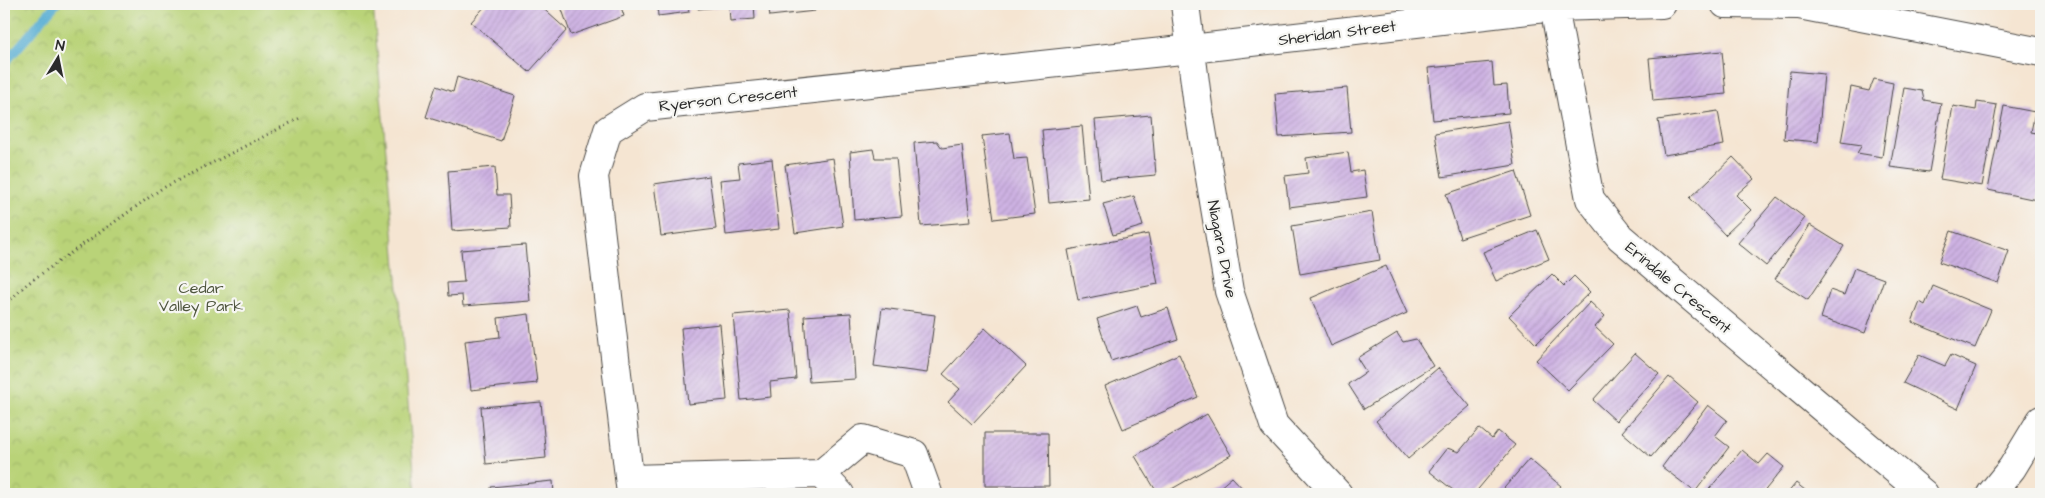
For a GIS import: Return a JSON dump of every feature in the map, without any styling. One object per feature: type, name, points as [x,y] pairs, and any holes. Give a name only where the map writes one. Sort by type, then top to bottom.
[{"type":"street","name":"Niagara Drive","points":[[1185,4],[1200,116],[1229,291],[1274,425],[1338,494]]},
{"type":"street","name":"Sheridan Street","points":[[1191,49],[1554,8],[1662,4]]},
{"type":"street","points":[[1725,4],[1799,5],[2041,52]]},
{"type":"street","name":"Erindale Crescent","points":[[1554,8],[1590,199],[1620,237],[1924,494]]},
{"type":"street","name":"Ryerson Crescent","points":[[630,487],[594,176],[608,130],[645,107],[1191,49]]},
{"type":"street","points":[[1991,494],[2012,468],[2041,420]]},
{"type":"street","points":[[630,487],[821,474],[863,439],[914,454],[927,494]]},
{"type":"street","points":[[821,474],[840,494]]},
{"type":"path","points":[[4,306],[27,284],[161,189],[302,117]]},
{"type":"green space","name":"Cedar Valley Park","points":[[4,4],[373,4],[416,494],[4,494]]},
{"type":"building","points":[[487,4],[538,4],[567,30],[529,72],[471,22]]},
{"type":"building","points":[[560,4],[620,4],[624,16],[571,35]]},
{"type":"building","points":[[657,4],[688,4],[689,12],[658,16]]},
{"type":"building","points":[[697,4],[754,4],[755,19],[730,21],[729,6],[698,9]]},
{"type":"building","points":[[768,4],[815,4],[815,11],[770,16]]},
{"type":"building","points":[[1722,51],[1726,94],[1653,101],[1649,58]]},
{"type":"building","points":[[1492,62],[1494,86],[1507,85],[1509,113],[1433,120],[1428,68]]},
{"type":"building","points":[[1790,71],[1824,74],[1818,142],[1784,139]]},
{"type":"building","points":[[457,77],[515,96],[501,141],[426,117],[436,86],[453,92]]},
{"type":"building","points":[[1874,79],[1893,83],[1882,157],[1857,153],[1862,145],[1841,142],[1851,87],[1869,91]]},
{"type":"building","points":[[1347,88],[1351,132],[1279,137],[1275,94]]},
{"type":"building","points":[[1904,88],[1922,91],[1924,100],[1941,103],[1929,172],[1890,167]]},
{"type":"building","points":[[1977,102],[1997,105],[1982,186],[1940,179],[1953,106],[1976,110]]},
{"type":"building","points":[[2004,106],[2035,112],[2031,132],[2041,134],[2041,179],[2037,200],[1988,190]]},
{"type":"building","points":[[1718,111],[1724,145],[1664,155],[1658,120]]},
{"type":"building","points":[[1151,115],[1156,175],[1101,180],[1095,120]]},
{"type":"building","points":[[1508,121],[1515,165],[1442,177],[1435,133]]},
{"type":"building","points":[[1082,126],[1089,199],[1049,203],[1042,130]]},
{"type":"building","points":[[1010,133],[1014,159],[1027,158],[1035,214],[994,219],[982,136]]},
{"type":"building","points":[[937,141],[942,148],[962,145],[970,222],[921,226],[914,143]]},
{"type":"building","points":[[873,149],[875,158],[896,158],[902,216],[854,220],[850,152]]},
{"type":"building","points":[[1348,152],[1351,172],[1363,170],[1367,197],[1289,207],[1285,176],[1308,173],[1306,158]]},
{"type":"building","points":[[1733,157],[1754,179],[1736,195],[1751,210],[1725,235],[1690,198]]},
{"type":"building","points":[[833,158],[843,226],[795,233],[785,165]]},
{"type":"building","points":[[772,159],[779,229],[726,235],[720,180],[740,178],[738,163]]},
{"type":"building","points":[[495,167],[497,195],[509,195],[511,227],[452,231],[448,171]]},
{"type":"building","points":[[1516,171],[1530,215],[1460,238],[1446,194]]},
{"type":"building","points":[[709,176],[716,229],[661,236],[654,184]]},
{"type":"building","points":[[1134,196],[1143,226],[1113,235],[1103,204]]},
{"type":"building","points":[[1777,197],[1805,218],[1766,266],[1738,243]]},
{"type":"building","points":[[1372,212],[1380,260],[1300,274],[1292,226]]},
{"type":"building","points":[[1810,225],[1844,246],[1808,300],[1775,279]]},
{"type":"building","points":[[1537,230],[1549,259],[1496,281],[1483,252]]},
{"type":"building","points":[[1951,231],[2009,251],[1998,283],[1939,262]]},
{"type":"building","points":[[1148,234],[1158,284],[1078,300],[1068,250]]},
{"type":"building","points":[[525,245],[530,301],[463,306],[462,295],[448,296],[447,283],[464,282],[461,250]]},
{"type":"building","points":[[1386,266],[1407,313],[1331,346],[1311,298]]},
{"type":"building","points":[[1854,268],[1884,279],[1865,333],[1821,318],[1830,290],[1844,295]]},
{"type":"building","points":[[1552,274],[1564,286],[1574,276],[1590,292],[1536,344],[1509,316]]},
{"type":"building","points":[[1933,286],[1991,310],[1975,348],[1912,322],[1920,302],[1925,305]]},
{"type":"building","points":[[1590,302],[1605,316],[1595,327],[1613,344],[1568,390],[1536,360]]},
{"type":"building","points":[[1137,306],[1141,317],[1168,308],[1178,339],[1111,361],[1097,319]]},
{"type":"building","points":[[882,308],[935,315],[927,373],[874,366]]},
{"type":"building","points":[[790,310],[796,379],[770,382],[771,397],[741,400],[733,315]]},
{"type":"building","points":[[851,313],[855,379],[809,382],[804,316]]},
{"type":"building","points":[[529,314],[537,383],[471,390],[465,341],[500,337],[498,318]]},
{"type":"building","points":[[720,324],[727,400],[688,404],[681,328]]},
{"type":"building","points":[[985,328],[1026,366],[972,424],[948,402],[960,389],[943,374]]},
{"type":"building","points":[[1397,333],[1403,342],[1416,339],[1433,366],[1364,409],[1348,384],[1366,372],[1357,358]]},
{"type":"building","points":[[1635,353],[1659,374],[1616,421],[1593,400]]},
{"type":"building","points":[[1179,354],[1198,397],[1123,429],[1105,386]]},
{"type":"building","points":[[1919,355],[1945,366],[1951,355],[1976,366],[1958,409],[1903,383]]},
{"type":"building","points":[[1438,368],[1470,406],[1408,459],[1376,421]]},
{"type":"building","points":[[1669,377],[1698,402],[1651,457],[1622,432]]},
{"type":"building","points":[[541,402],[546,458],[486,464],[481,407]]},
{"type":"building","points":[[1708,405],[1727,420],[1715,436],[1729,447],[1695,492],[1662,467]]},
{"type":"building","points":[[1207,414],[1231,455],[1163,494],[1158,494],[1135,456]]},
{"type":"building","points":[[1479,428],[1492,439],[1498,431],[1515,445],[1474,494],[1458,494],[1429,471],[1447,448],[1459,452]]},
{"type":"building","points":[[985,433],[1048,433],[1049,486],[985,486]]},
{"type":"building","points":[[1742,450],[1759,464],[1768,454],[1784,467],[1762,494],[1705,494]]},
{"type":"building","points":[[1529,459],[1561,486],[1555,494],[1499,494]]},
{"type":"building","points":[[1232,477],[1248,494],[1212,494]]},
{"type":"building","points":[[553,481],[554,494],[492,494],[491,487]]},
{"type":"building","points":[[1796,483],[1810,494],[1787,494]]},
{"type":"waterway","points":[[4,64],[56,4]]}]
